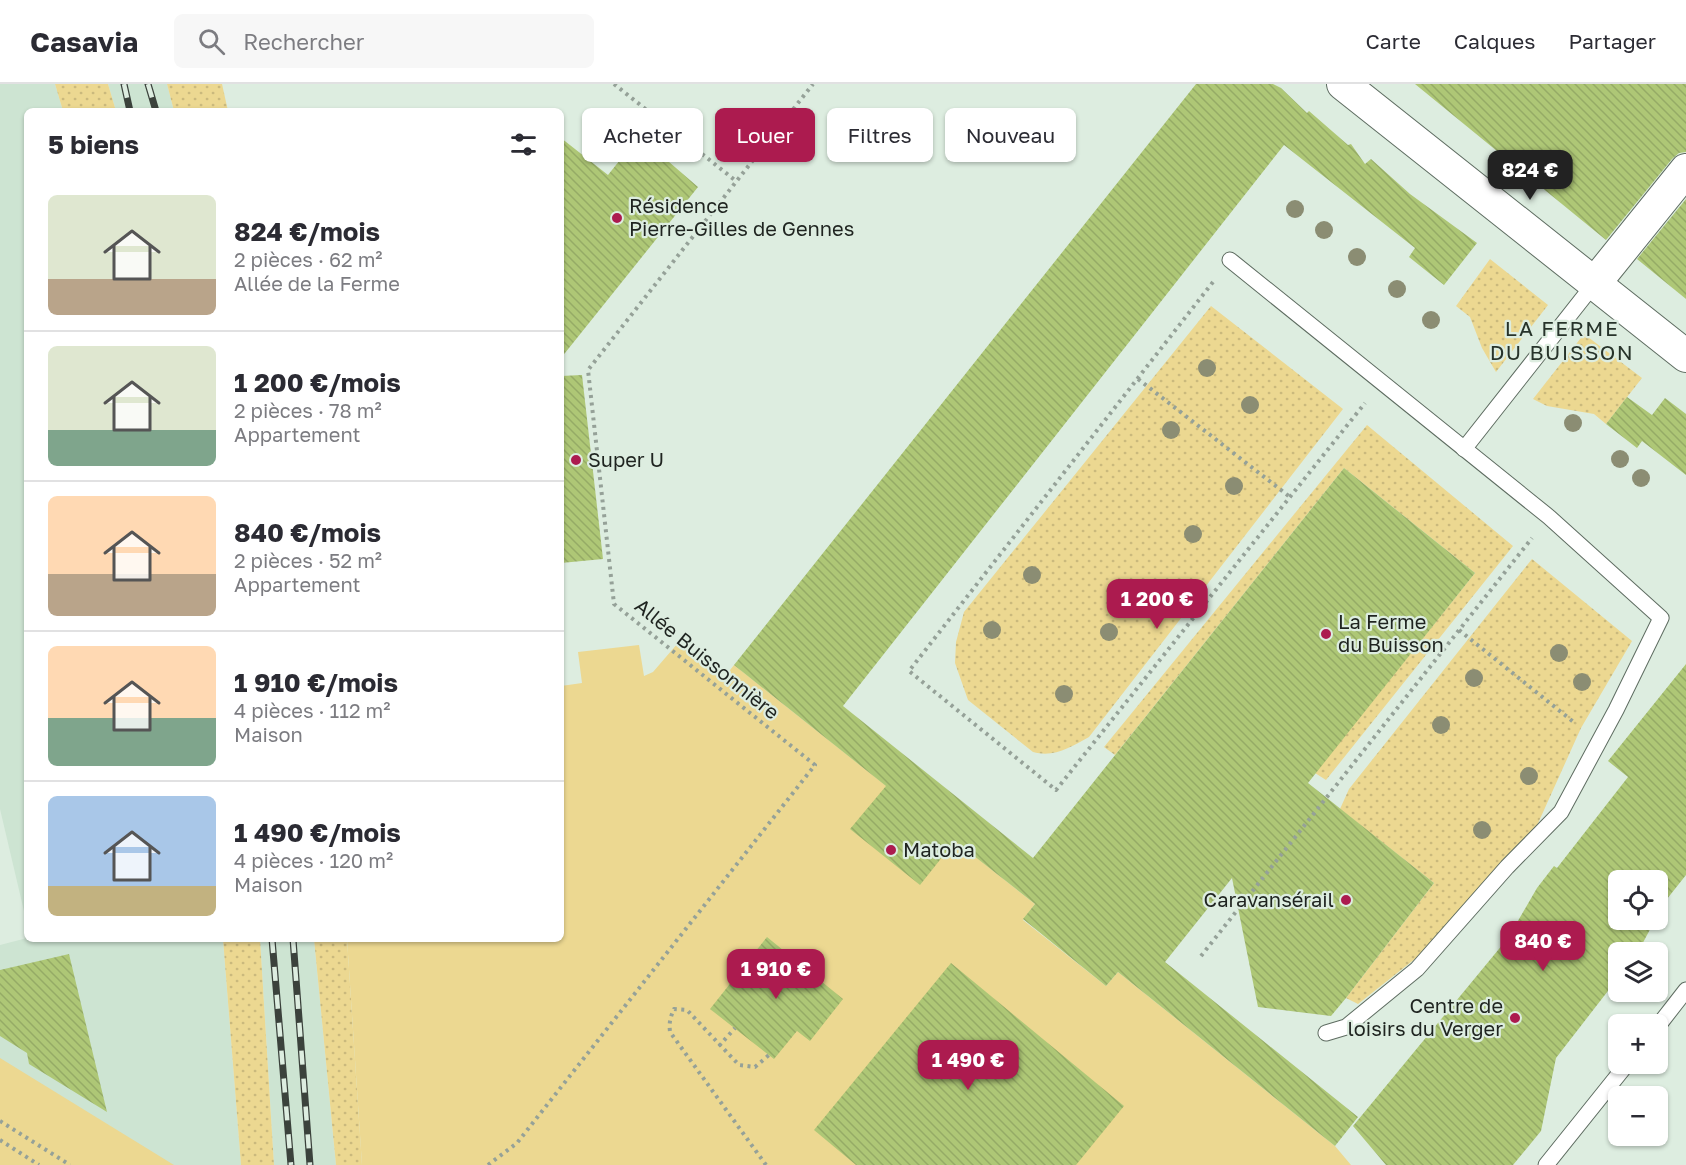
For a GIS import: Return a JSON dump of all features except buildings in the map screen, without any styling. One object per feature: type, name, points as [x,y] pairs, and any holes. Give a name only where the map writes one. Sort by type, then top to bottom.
[{"type":"street","points":[[1343,84],[1686,356]]},
{"type":"street","points":[[1594,284],[1686,170]]},
{"type":"lane","points":[[1230,260],[1549,517],[1661,618],[1561,812],[1507,867],[1418,969],[1346,1027],[1326,1033]]},
{"type":"lane","points":[[1464,449],[1594,284]]},
{"type":"lane","points":[[1667,1014],[1686,990]]},
{"type":"lane","points":[[1546,1165],[1619,1074]]},
{"type":"path","points":[[614,84],[736,181]]},
{"type":"path","name":"Allée Buissonnière","points":[[488,1165],[517,1143],[815,765],[614,604],[588,370],[813,84]]},
{"type":"path","points":[[1230,260],[909,671],[1056,790],[1382,382]]},
{"type":"path","points":[[1138,379],[1290,497]]},
{"type":"path","points":[[1202,956],[1549,517]]},
{"type":"path","points":[[1459,630],[1598,742]]},
{"type":"path","points":[[766,1165],[670,1032],[669,1023],[674,1010],[687,1010],[739,1065],[755,1067],[769,1055]]},
{"type":"path","points":[[720,1046],[735,1028]]},
{"type":"path","points":[[0,1121],[70,1165]]},
{"type":"path","points":[[0,1140],[39,1165]]},
{"type":"shaded area","points":[[0,84],[55,84],[62,108],[24,108],[24,911],[0,809]]},
{"type":"shaded area","points":[[55,84],[108,84],[115,108],[62,108]]},
{"type":"shaded area","points":[[108,84],[167,84],[173,108],[115,108]]},
{"type":"shaded area","points":[[167,84],[222,84],[227,108],[173,108]]},
{"type":"shaded area","points":[[1490,259],[1548,305],[1496,372],[1482,348],[1470,317],[1456,306]]},
{"type":"shaded area","points":[[1211,306],[1343,409],[1089,737],[1055,753],[1033,752],[968,700],[955,663],[956,642],[964,612]]},
{"type":"shaded area","points":[[1584,334],[1642,378],[1606,424],[1594,414],[1547,406],[1533,399]]},
{"type":"shaded area","points":[[1367,425],[1513,546],[1326,780],[1315,773],[1475,573],[1344,468],[1115,755],[1104,747]]},
{"type":"shaded area","points":[[1532,559],[1632,641],[1581,728],[1535,830],[1425,951],[1358,1004],[1346,998],[1434,883],[1340,809],[1349,789]]},
{"type":"shaded area","points":[[678,643],[723,679],[734,665],[1035,904],[1023,920],[1106,986],[1118,972],[1335,1146],[1351,1165],[362,1165],[347,942],[564,942],[564,686],[582,683],[578,652],[639,645],[644,676],[653,672]]},
{"type":"shaded area","points":[[24,939],[24,942],[223,942],[241,1165],[0,1165],[0,945]]},
{"type":"shaded area","points":[[223,942],[260,942],[274,1165],[241,1165]]},
{"type":"shaded area","points":[[260,942],[314,942],[336,1165],[274,1165]]},
{"type":"shaded area","points":[[314,942],[347,942],[362,1165],[336,1165]]},
{"type":"shaded area","points":[[0,1058],[174,1165],[0,1165]]},
{"type":"railway","points":[[124,84],[129,108]]},
{"type":"railway","points":[[148,84],[155,108]]},
{"type":"railway","points":[[272,942],[291,1165]]},
{"type":"railway","points":[[293,942],[310,1165]]},
{"type":"place","name":"Résidence Pierre-Gilles de Gennes","points":[[617,218]]},
{"type":"place","name":"Super U","points":[[576,460]]},
{"type":"place","name":"La Ferme du Buisson","points":[[1326,634]]},
{"type":"place","name":"Matoba","points":[[891,850]]},
{"type":"place","name":"Caravansérail","points":[[1346,900]]},
{"type":"place","name":"Centre de loisirs du Verger","points":[[1515,1018]]},
{"type":"district","name":"LA FERME DU BUISSON","points":[[1562,341]]}]
